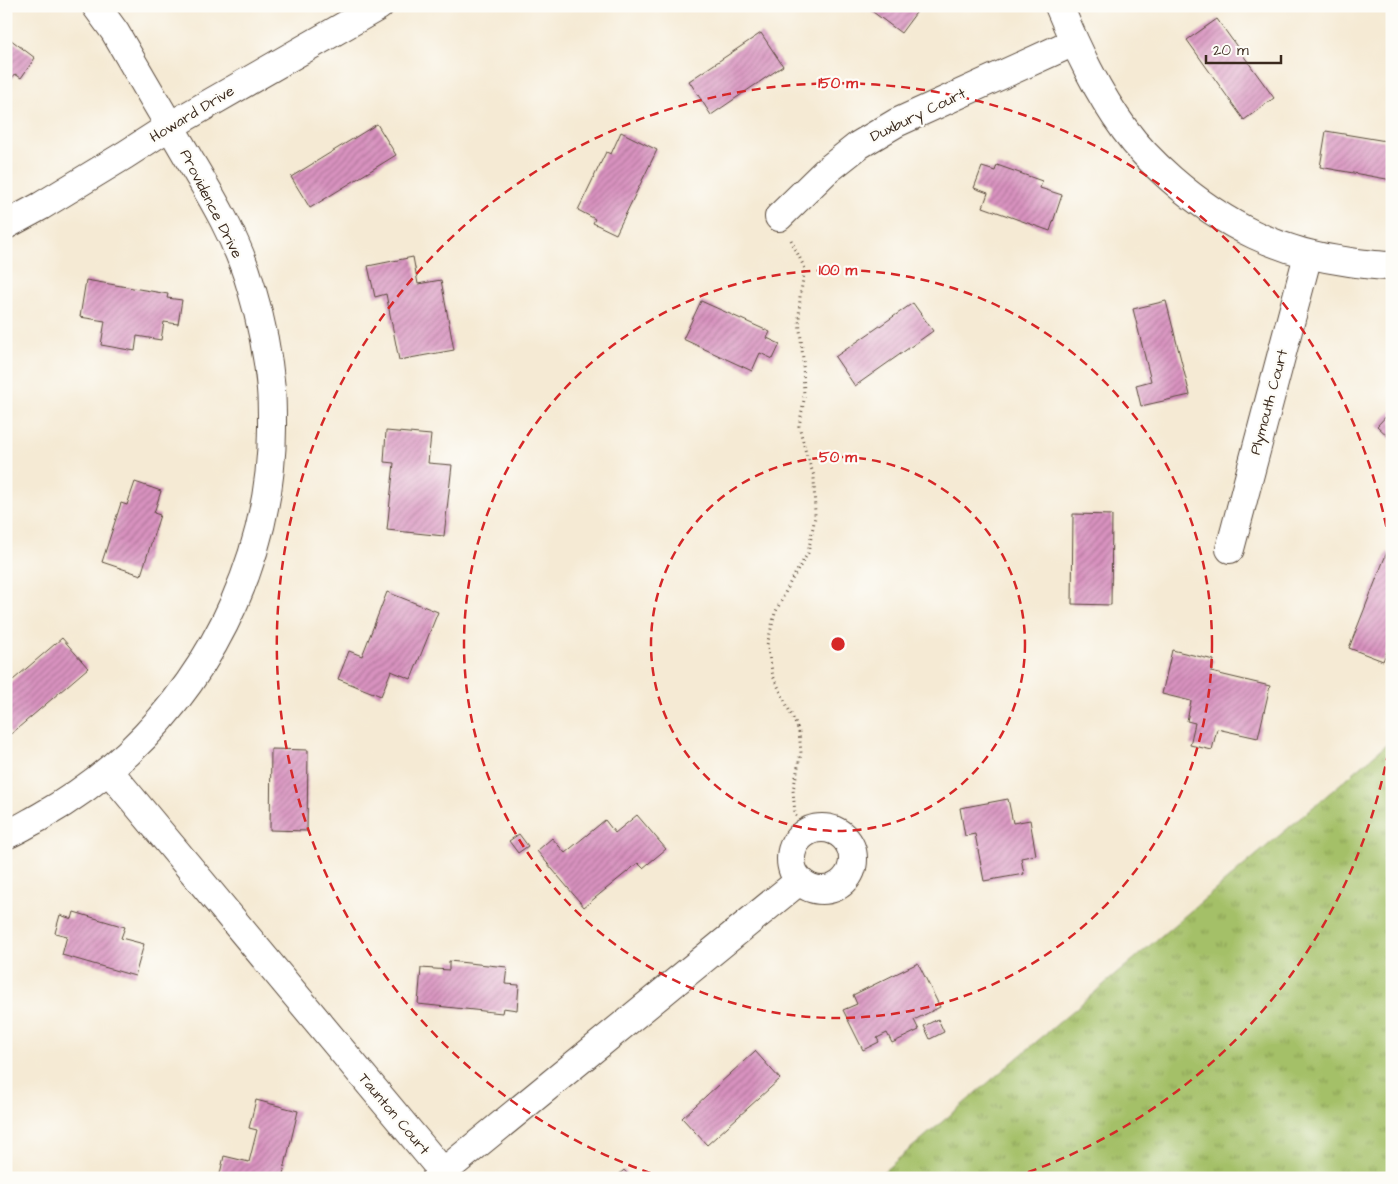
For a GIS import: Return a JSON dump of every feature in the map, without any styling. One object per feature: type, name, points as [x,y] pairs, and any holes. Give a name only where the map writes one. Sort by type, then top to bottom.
[{"type":"street","name":"Providence Drive","points":[[6,835],[68,801],[108,770],[147,734],[177,698],[214,644],[238,596],[256,544],[267,492],[271,454],[272,391],[264,337],[250,284],[234,241],[210,196],[115,32],[96,6]]},
{"type":"street","name":"Howard Drive","points":[[6,225],[41,206],[170,126],[378,6]]},
{"type":"street","points":[[1059,6],[1074,42],[1097,88],[1125,130],[1154,163],[1190,196],[1231,224],[1265,240],[1330,260],[1392,266]]},
{"type":"street","name":"Duxbury Court","points":[[780,217],[825,172],[859,145],[896,122],[1074,42]]},
{"type":"street","name":"Plymouth Court","points":[[1230,549],[1308,254]]},
{"type":"street","name":"Taunton Court","points":[[108,770],[439,1175],[799,881]]},
{"type":"street","points":[[828,828],[846,838],[852,847],[854,865],[850,875],[842,884],[833,889],[822,891],[808,888],[799,881],[794,874],[791,864],[791,852],[795,842],[804,833],[814,829],[828,828]]},
{"type":"path","points":[[780,217],[805,268],[800,296],[799,320],[803,359],[804,400],[799,426],[814,476],[815,517],[808,553],[790,580],[775,613],[767,645],[773,676],[799,731],[801,753],[793,790],[795,814],[804,833]]},
{"type":"green space","points":[[1392,740],[1392,1178],[876,1178]]},
{"type":"building","points":[[871,6],[921,6],[901,33],[869,9]]},
{"type":"building","points":[[1217,19],[1274,98],[1244,120],[1187,40]]},
{"type":"building","points":[[761,33],[783,66],[711,115],[689,81]]},
{"type":"building","points":[[6,36],[35,58],[21,78],[15,74],[6,87]]},
{"type":"building","points":[[377,124],[396,155],[310,208],[291,177]]},
{"type":"building","points":[[1326,131],[1392,142],[1392,180],[1320,167]]},
{"type":"building","points":[[621,132],[657,150],[616,234],[593,223],[595,219],[578,210],[606,152],[611,154]]},
{"type":"building","points":[[997,165],[1042,181],[1040,188],[1062,195],[1050,231],[983,207],[988,193],[974,188],[982,167],[995,171]]},
{"type":"building","points":[[413,257],[418,284],[441,280],[454,350],[399,360],[386,294],[375,297],[368,266]]},
{"type":"building","points":[[86,280],[168,294],[167,298],[182,300],[178,324],[164,322],[161,340],[137,336],[135,351],[101,345],[105,321],[80,317]]},
{"type":"building","points":[[701,301],[770,332],[767,338],[780,344],[773,359],[760,353],[752,371],[683,339]]},
{"type":"building","points":[[1166,301],[1190,395],[1141,406],[1136,385],[1151,381],[1133,309]]},
{"type":"building","points":[[913,303],[933,331],[855,386],[835,357]]},
{"type":"building","points":[[1392,410],[1392,440],[1377,426]]},
{"type":"building","points":[[386,431],[431,435],[428,463],[452,465],[444,536],[387,530],[394,463],[384,462]]},
{"type":"building","points":[[135,482],[161,491],[154,513],[160,515],[141,575],[102,562],[121,503],[127,505]]},
{"type":"building","points":[[1073,514],[1112,515],[1111,605],[1072,604]]},
{"type":"building","points":[[1387,552],[1392,554],[1392,639],[1383,661],[1349,648]]},
{"type":"building","points":[[387,592],[438,612],[411,679],[391,671],[381,696],[338,679],[349,651],[362,656]]},
{"type":"building","points":[[62,638],[88,668],[11,734],[6,728],[6,686]]},
{"type":"building","points":[[1172,650],[1214,660],[1211,672],[1270,686],[1258,738],[1217,729],[1212,750],[1190,745],[1195,723],[1187,721],[1191,701],[1162,694]]},
{"type":"building","points":[[271,749],[308,750],[307,831],[270,830]]},
{"type":"building","points":[[1008,799],[1013,823],[1030,820],[1036,855],[1021,858],[1024,874],[984,881],[975,834],[965,836],[960,808]]},
{"type":"building","points":[[637,815],[666,849],[643,868],[638,863],[584,907],[537,851],[552,838],[565,853],[605,820],[615,833]]},
{"type":"building","points":[[519,834],[528,846],[518,853],[509,841]]},
{"type":"building","points":[[74,912],[125,927],[121,938],[144,944],[135,976],[62,955],[67,936],[55,933],[60,915],[72,919]]},
{"type":"building","points":[[449,961],[507,967],[505,984],[519,985],[517,1010],[503,1008],[502,1013],[418,1004],[421,968],[449,970]]},
{"type":"building","points":[[918,963],[940,1007],[914,1020],[919,1030],[892,1043],[887,1033],[877,1038],[879,1042],[863,1050],[843,1010],[857,1004],[853,995]]},
{"type":"building","points":[[938,1019],[944,1032],[930,1039],[924,1026]]},
{"type":"building","points":[[755,1051],[780,1079],[707,1145],[682,1118]]},
{"type":"building","points":[[256,1100],[298,1111],[282,1178],[219,1178],[224,1156],[249,1162],[257,1130],[249,1128]]},
{"type":"building","points":[[624,1170],[631,1178],[615,1178]]}]
